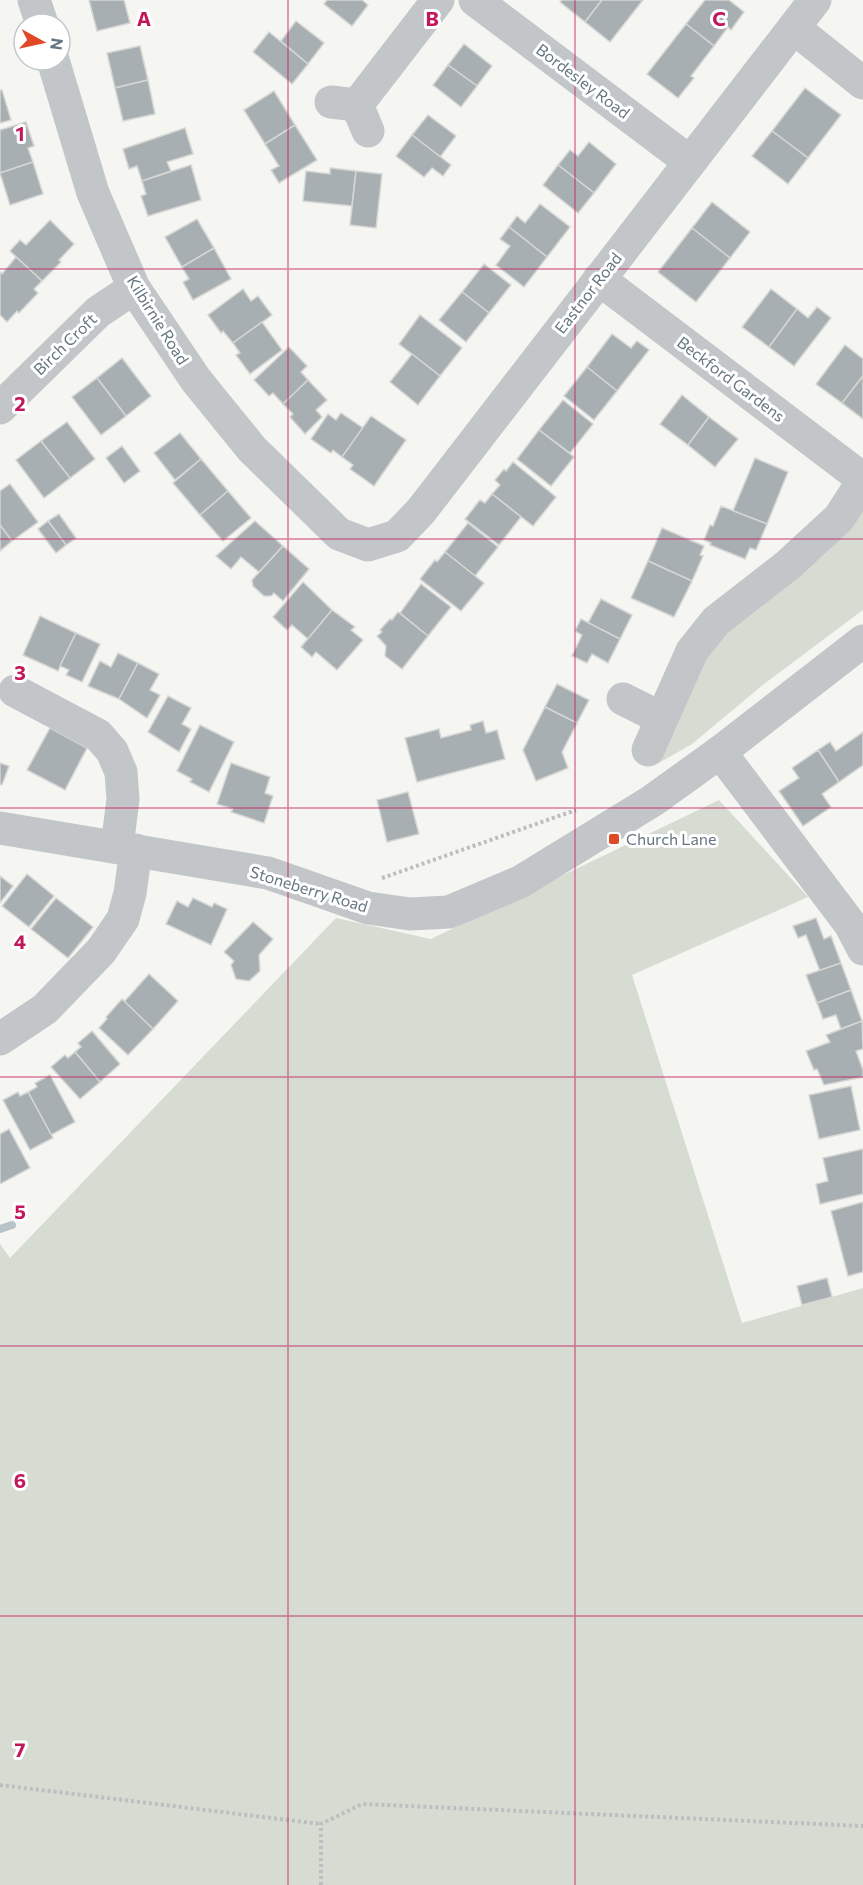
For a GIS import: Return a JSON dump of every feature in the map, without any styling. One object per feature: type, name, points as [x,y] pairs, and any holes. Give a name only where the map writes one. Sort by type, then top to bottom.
[{"type":"street","points":[[352,113],[438,0]]},
{"type":"street","name":"Bordesley Road","points":[[475,0],[690,162]]},
{"type":"street","name":"Eastnor Road","points":[[339,534],[368,545],[397,536],[421,511],[815,0]]},
{"type":"street","points":[[794,28],[863,83]]},
{"type":"street","name":"Kilbirnie Road","points":[[57,72],[93,193],[134,288],[196,380],[252,449],[339,534]]},
{"type":"street","name":"Beckford Gardens","points":[[599,279],[863,480],[839,518],[788,565],[716,621],[692,651],[648,750]]},
{"type":"street","name":"Birch Croft","points":[[0,408],[98,312],[134,288]]},
{"type":"street","points":[[863,641],[720,752],[850,924],[863,949]]},
{"type":"street","points":[[0,1039],[45,1009],[100,951],[123,919],[130,893],[121,772],[112,751],[98,735],[15,690]]},
{"type":"street","points":[[623,699],[661,718]]},
{"type":"street","name":"Stoneberry Road","points":[[0,828],[268,873],[368,908],[410,914],[449,912],[520,882],[652,801],[720,752]]},
{"type":"path","points":[[378,879],[582,807]]},
{"type":"path","points":[[0,1785],[321,1824],[362,1804],[863,1826]]},
{"type":"path","points":[[321,1824],[321,1885]]},
{"type":"shaded area","points":[[863,500],[863,610],[764,684],[692,744],[657,764],[670,727],[711,642]]},
{"type":"shaded area","points":[[719,800],[808,897],[632,975],[742,1323],[863,1288],[863,1885],[0,1885],[0,1244],[10,1258],[336,918],[431,939]]},
{"type":"building","points":[[89,0],[124,0],[130,23],[97,31]]},
{"type":"building","points":[[327,0],[362,0],[368,5],[352,26],[324,4]]},
{"type":"building","points":[[562,0],[602,0],[585,22],[560,2]]},
{"type":"building","points":[[602,0],[643,0],[610,42],[585,22]]},
{"type":"building","points":[[705,0],[729,0],[744,12],[731,30],[728,27],[714,46],[686,24]]},
{"type":"building","points":[[296,21],[324,43],[308,64],[281,41]]},
{"type":"building","points":[[686,24],[714,46],[691,76],[694,78],[678,98],[647,74]]},
{"type":"building","points":[[269,32],[308,64],[292,84],[253,52]]},
{"type":"building","points":[[464,44],[492,66],[477,86],[448,65]]},
{"type":"building","points":[[140,46],[148,80],[115,88],[107,53]]},
{"type":"building","points":[[448,65],[477,86],[461,107],[433,85]]},
{"type":"building","points":[[148,80],[155,114],[123,121],[115,88]]},
{"type":"building","points":[[805,88],[841,115],[808,158],[772,131]]},
{"type":"building","points":[[0,90],[2,90],[11,120],[0,123]]},
{"type":"building","points":[[274,91],[295,125],[265,144],[244,110]]},
{"type":"building","points":[[428,115],[456,136],[440,157],[412,135]]},
{"type":"building","points":[[26,122],[34,146],[28,148],[33,162],[0,173],[0,130]]},
{"type":"building","points":[[295,125],[317,160],[279,183],[271,170],[279,166],[265,144]]},
{"type":"building","points":[[185,128],[193,154],[167,162],[171,171],[142,181],[137,166],[129,169],[123,149]]},
{"type":"building","points":[[772,131],[808,158],[788,184],[752,156]]},
{"type":"building","points":[[412,135],[451,165],[443,176],[432,168],[424,177],[396,156]]},
{"type":"building","points":[[589,142],[616,164],[594,193],[558,165],[570,150],[578,156]]},
{"type":"building","points":[[33,162],[43,194],[10,205],[0,173]]},
{"type":"building","points":[[191,165],[201,200],[148,216],[141,196],[146,194],[142,181]]},
{"type":"building","points":[[558,165],[594,193],[578,213],[543,185]]},
{"type":"building","points":[[330,168],[356,171],[352,206],[303,201],[306,171],[330,174]]},
{"type":"building","points":[[356,171],[382,174],[376,228],[350,225]]},
{"type":"building","points":[[712,202],[750,232],[730,258],[692,228]]},
{"type":"building","points":[[540,204],[570,227],[547,257],[509,227],[517,216],[525,223]]},
{"type":"building","points":[[197,219],[214,248],[182,267],[165,237]]},
{"type":"building","points":[[50,220],[74,244],[59,260],[61,262],[42,281],[10,251],[20,240],[26,245]]},
{"type":"building","points":[[509,227],[547,257],[524,287],[496,265],[510,246],[500,239]]},
{"type":"building","points":[[692,228],[730,258],[696,302],[658,272]]},
{"type":"building","points":[[214,248],[231,279],[193,300],[183,282],[189,279],[182,267]]},
{"type":"building","points":[[16,257],[42,281],[34,289],[38,293],[7,322],[0,315],[0,272],[2,274]]},
{"type":"building","points":[[484,264],[511,285],[489,313],[462,292]]},
{"type":"building","points":[[243,289],[251,301],[258,296],[272,315],[233,343],[223,331],[221,333],[208,315]]},
{"type":"building","points":[[771,289],[797,309],[769,347],[742,327]]},
{"type":"building","points":[[462,292],[489,313],[466,342],[439,320]]},
{"type":"building","points":[[817,307],[831,318],[794,366],[769,347],[797,309],[808,318]]},
{"type":"building","points":[[420,315],[462,348],[440,376],[399,344]]},
{"type":"building","points":[[262,322],[282,350],[250,374],[236,355],[240,353],[233,343]]},
{"type":"building","points":[[612,334],[631,348],[637,341],[649,350],[617,391],[587,367]]},
{"type":"building","points":[[845,345],[863,359],[863,376],[842,403],[816,384]]},
{"type":"building","points":[[289,347],[307,366],[301,372],[308,380],[283,404],[273,393],[269,396],[254,380]]},
{"type":"building","points":[[412,354],[440,376],[418,405],[390,382]]},
{"type":"building","points":[[122,358],[151,396],[126,416],[97,378]]},
{"type":"building","points":[[587,367],[617,391],[594,420],[564,396]]},
{"type":"building","points":[[863,376],[863,419],[842,403]]},
{"type":"building","points":[[97,378],[126,416],[101,435],[72,397]]},
{"type":"building","points":[[308,380],[327,400],[316,410],[322,417],[305,434],[290,417],[293,414],[283,404]]},
{"type":"building","points":[[682,395],[709,417],[688,445],[660,424]]},
{"type":"building","points":[[563,400],[593,424],[570,453],[539,430]]},
{"type":"building","points":[[341,413],[363,428],[342,457],[333,450],[331,453],[311,439],[328,414],[336,420]]},
{"type":"building","points":[[371,416],[406,440],[374,486],[350,469],[353,465],[342,457]]},
{"type":"building","points":[[709,417],[738,439],[715,467],[688,445]]},
{"type":"building","points":[[67,422],[95,459],[70,478],[41,441]]},
{"type":"building","points":[[539,430],[574,457],[551,486],[517,459]]},
{"type":"building","points":[[180,433],[201,459],[175,480],[154,453]]},
{"type":"building","points":[[41,441],[70,478],[44,498],[16,460]]},
{"type":"building","points":[[122,446],[140,471],[124,483],[106,458]]},
{"type":"building","points":[[755,458],[788,472],[767,524],[733,511]]},
{"type":"building","points":[[201,459],[228,491],[200,515],[173,483]]},
{"type":"building","points":[[513,462],[556,497],[533,526],[492,494],[500,485],[495,480]]},
{"type":"building","points":[[10,484],[38,522],[12,541],[0,525],[0,491]]},
{"type":"building","points":[[228,491],[251,518],[223,541],[200,515]]},
{"type":"building","points":[[492,494],[521,517],[499,545],[465,519],[480,500],[485,503]]},
{"type":"building","points":[[721,506],[767,524],[756,550],[750,548],[745,559],[710,545],[711,543],[704,540]]},
{"type":"building","points":[[59,514],[76,538],[66,545],[48,521]]},
{"type":"building","points":[[48,521],[66,545],[56,553],[38,529]]},
{"type":"building","points":[[255,521],[283,546],[259,572],[241,557],[231,569],[216,556]]},
{"type":"building","points":[[468,523],[498,547],[475,576],[445,552]]},
{"type":"building","points":[[0,525],[12,541],[0,551]]},
{"type":"building","points":[[662,528],[704,546],[700,555],[703,556],[692,581],[648,561]]},
{"type":"building","points":[[283,546],[309,569],[283,601],[274,593],[271,596],[264,596],[253,586],[252,580]]},
{"type":"building","points":[[445,552],[484,583],[461,611],[420,579],[435,560],[437,562]]},
{"type":"building","points":[[648,561],[692,581],[674,617],[631,598]]},
{"type":"building","points":[[303,582],[332,610],[308,639],[292,625],[287,630],[273,617]]},
{"type":"building","points":[[421,584],[451,607],[428,636],[400,613]]},
{"type":"building","points":[[601,599],[632,615],[620,639],[588,623]]},
{"type":"building","points":[[332,610],[355,627],[351,630],[363,640],[337,670],[316,652],[312,657],[301,647]]},
{"type":"building","points":[[398,612],[428,636],[402,669],[385,656],[386,646],[377,636]]},
{"type":"building","points":[[40,616],[76,633],[58,671],[23,655]]},
{"type":"building","points":[[581,619],[620,639],[608,663],[592,654],[587,663],[572,656],[582,635],[575,631]]},
{"type":"building","points":[[76,633],[100,644],[82,682],[66,675],[69,670],[60,666]]},
{"type":"building","points":[[118,653],[138,663],[119,699],[88,686],[100,661],[111,667]]},
{"type":"building","points":[[138,663],[159,674],[150,690],[160,695],[147,718],[119,699]]},
{"type":"building","points":[[557,684],[589,700],[577,723],[545,707]]},
{"type":"building","points":[[168,696],[191,708],[182,724],[191,729],[179,752],[148,732]]},
{"type":"building","points":[[545,707],[577,723],[562,752],[568,768],[536,781],[523,750]]},
{"type":"building","points":[[483,721],[486,733],[497,730],[505,759],[417,782],[405,738],[439,729],[441,738],[471,730],[470,725]]},
{"type":"building","points":[[200,725],[234,742],[209,792],[190,782],[192,779],[177,771]]},
{"type":"building","points":[[50,728],[87,748],[65,790],[27,770]]},
{"type":"building","points":[[863,732],[863,765],[839,782],[818,750],[830,742],[836,751]]},
{"type":"building","points":[[818,750],[839,782],[822,794],[831,807],[803,826],[779,791],[799,778],[792,768]]},
{"type":"building","points":[[0,763],[9,766],[2,785],[0,784]]},
{"type":"building","points":[[231,763],[270,777],[265,793],[273,796],[264,823],[231,812],[233,809],[217,804]]},
{"type":"building","points":[[408,792],[419,834],[387,842],[377,800]]},
{"type":"building","points":[[27,874],[54,896],[29,927],[2,906]]},
{"type":"building","points":[[0,876],[13,886],[0,903]]},
{"type":"building","points":[[56,898],[93,927],[68,958],[31,929]]},
{"type":"building","points":[[193,898],[212,907],[214,903],[227,909],[211,945],[166,924],[177,901],[188,907]]},
{"type":"building","points":[[816,918],[824,939],[831,936],[841,963],[820,971],[806,935],[798,938],[793,926]]},
{"type":"building","points":[[253,922],[273,939],[259,955],[260,971],[249,981],[236,979],[231,965],[234,961],[224,952]]},
{"type":"building","points":[[841,963],[851,990],[817,1003],[806,975]]},
{"type":"building","points":[[149,974],[178,1001],[153,1029],[124,1002]]},
{"type":"building","points":[[851,990],[862,1021],[841,1029],[836,1015],[823,1019],[817,1003]]},
{"type":"building","points":[[122,999],[153,1029],[128,1055],[99,1028]]},
{"type":"building","points":[[862,1021],[863,1049],[856,1051],[863,1070],[863,1077],[824,1085],[817,1069],[814,1070],[806,1051],[830,1042],[826,1035]]},
{"type":"building","points":[[92,1031],[120,1064],[100,1082],[75,1052],[81,1047],[78,1043]]},
{"type":"building","points":[[75,1052],[100,1082],[80,1099],[51,1067],[65,1055],[68,1058]]},
{"type":"building","points":[[50,1075],[75,1122],[51,1135],[28,1092],[37,1087],[35,1083]]},
{"type":"building","points":[[851,1086],[860,1130],[819,1139],[809,1095]]},
{"type":"building","points":[[18,1092],[20,1096],[28,1092],[53,1138],[30,1150],[3,1100]]},
{"type":"building","points":[[9,1129],[30,1168],[0,1184],[0,1134]]},
{"type":"building","points":[[863,1149],[863,1194],[820,1204],[816,1184],[828,1181],[823,1158]]},
{"type":"building","points":[[863,1202],[863,1272],[848,1276],[831,1211]]},
{"type":"building","points":[[827,1278],[832,1297],[802,1305],[797,1286]]},
{"type":"waterway","points":[[0,1229],[12,1225]]},
{"type":"place","name":"Church Lane","points":[[614,839]]}]
